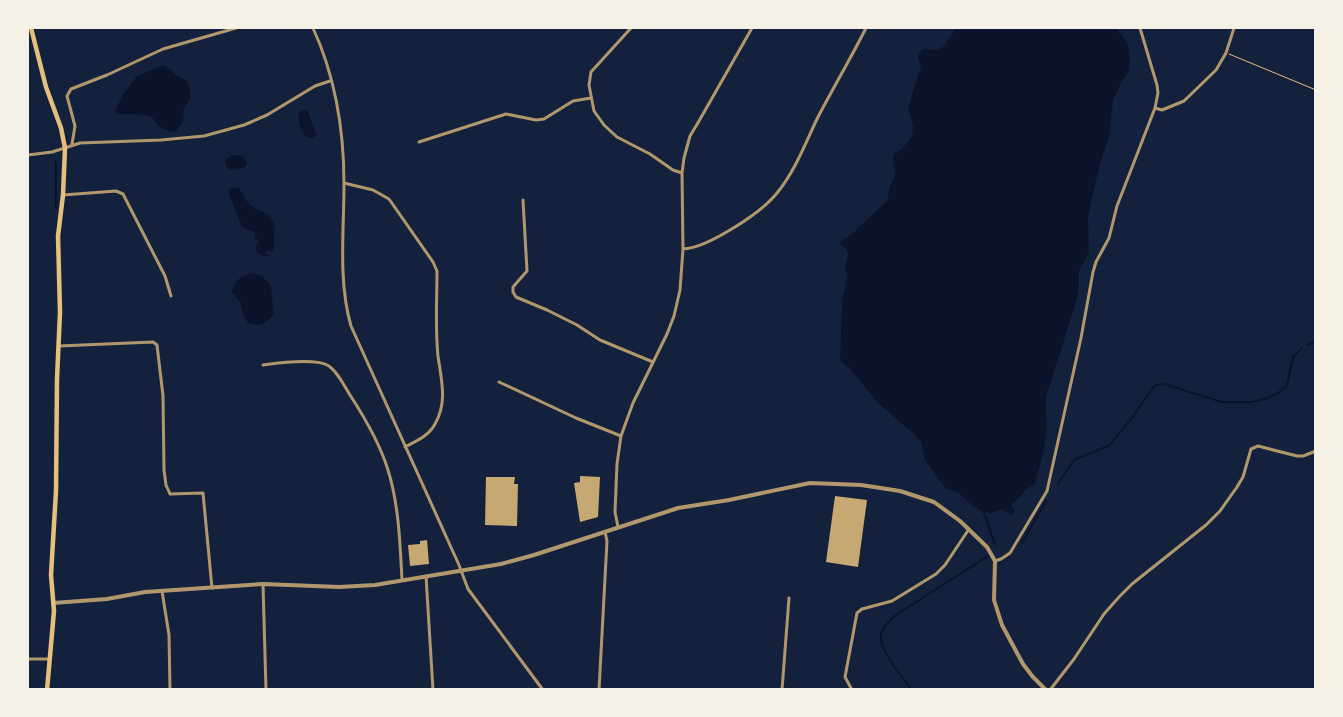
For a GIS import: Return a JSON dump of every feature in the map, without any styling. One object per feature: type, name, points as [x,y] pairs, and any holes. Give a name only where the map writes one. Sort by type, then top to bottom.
[{"type":"main road","points":[[31,28],[46,87],[61,128],[65,148],[63,195],[58,236],[60,312],[57,379],[56,491],[51,575],[53,603],[52,636],[47,690]]},
{"type":"street","points":[[72,144],[75,126],[67,96],[71,89],[163,50],[236,28]]},
{"type":"street","points":[[313,28],[321,48],[341,127],[344,183],[345,297],[356,339],[468,589],[544,690]]},
{"type":"street","points":[[630,28],[620,42],[591,72],[589,84],[590,98],[594,111],[610,131],[673,170],[682,173]]},
{"type":"street","points":[[618,527],[615,512],[617,464],[621,436],[633,403],[667,334],[676,309],[680,290],[683,249],[682,173],[684,158],[690,136],[752,28]]},
{"type":"street","points":[[683,249],[689,249],[722,236],[765,204],[779,191],[792,171],[818,117],[866,28]]},
{"type":"street","points":[[995,560],[1001,559],[1010,553],[1047,491],[1081,338],[1093,272],[1108,238],[1117,206],[1155,108],[1158,93],[1157,86],[1140,28]]},
{"type":"street","points":[[1155,108],[1162,110],[1180,104],[1216,70],[1226,53],[1234,28]]},
{"type":"street","points":[[28,155],[52,152],[72,144],[204,136],[244,125],[258,119],[287,104],[315,86],[330,81]]},
{"type":"street","points":[[419,142],[506,114],[536,120],[544,119],[572,100],[590,98]]},
{"type":"street","points":[[344,183],[373,190],[389,199],[433,262],[437,271],[438,356],[443,381],[442,403],[439,416],[431,430],[423,437],[404,447]]},
{"type":"street","points":[[63,195],[116,191],[123,194],[165,276],[171,296]]},
{"type":"street","points":[[523,200],[527,271],[513,287],[514,295],[577,325],[600,340],[653,362]]},
{"type":"street","points":[[59,346],[153,342],[157,345],[163,396],[162,446],[166,485],[170,494],[203,493],[212,589]]},
{"type":"street","points":[[263,365],[295,361],[326,364],[344,385],[371,433],[388,469],[398,526],[402,580]]},
{"type":"street","points":[[499,382],[576,418],[621,436]]},
{"type":"street","points":[[1050,690],[1074,659],[1104,614],[1119,597],[1132,584],[1217,514],[1243,476],[1249,452],[1254,447],[1263,447],[1297,456],[1303,456],[1316,451]]},
{"type":"street","points":[[53,603],[96,600],[133,593],[263,584],[353,587],[501,564],[534,556],[678,508],[730,500],[795,485],[816,482],[877,487],[919,496],[934,502],[969,529],[987,547],[995,560],[994,600],[1002,627],[1022,664],[1046,690]]},
{"type":"street","points":[[852,690],[845,677],[857,613],[862,609],[892,601],[936,574],[945,565],[969,529]]},
{"type":"street","points":[[599,690],[607,541],[605,532]]},
{"type":"street","points":[[426,576],[433,690]]},
{"type":"street","points":[[263,584],[266,690]]},
{"type":"street","points":[[162,591],[169,635],[170,690]]},
{"type":"street","points":[[782,690],[789,598]]},
{"type":"street","points":[[28,659],[50,659]]},
{"type":"path","points":[[1226,53],[1316,90]]},
{"type":"water","points":[[956,28],[1116,28],[1128,44],[1130,61],[1129,71],[1113,101],[1109,138],[1100,163],[1088,217],[1089,253],[1079,271],[1076,302],[1047,394],[1045,439],[1035,484],[1011,504],[1015,512],[1011,515],[1002,509],[992,513],[983,512],[957,492],[946,489],[925,460],[921,442],[878,403],[853,372],[840,360],[842,302],[847,277],[845,266],[848,254],[846,248],[840,242],[854,232],[888,200],[889,188],[895,176],[894,154],[902,149],[912,137],[913,126],[908,108],[921,66],[918,58],[919,53],[923,49],[937,50],[943,47]]},
{"type":"water","points":[[163,65],[178,77],[186,80],[191,97],[184,109],[183,122],[175,132],[161,127],[149,116],[135,114],[119,115],[115,112],[122,96],[137,76]]},
{"type":"water","points":[[305,110],[308,112],[316,135],[313,138],[305,136],[300,126],[298,115],[301,111]]},
{"type":"water","points":[[232,155],[243,156],[247,165],[238,170],[227,168],[225,160]]},
{"type":"water","points":[[231,187],[239,188],[251,205],[272,218],[274,248],[273,251],[266,251],[270,256],[263,256],[257,253],[255,247],[259,241],[255,239],[255,232],[247,230],[241,225],[228,191]]},
{"type":"water","points":[[252,273],[262,276],[271,286],[274,315],[265,323],[259,325],[248,323],[240,302],[232,292],[239,279]]},
{"type":"building","points":[[580,476],[600,477],[598,517],[580,522],[574,483],[580,482]]},
{"type":"building","points":[[486,477],[515,477],[514,484],[518,484],[517,526],[485,525]]},
{"type":"building","points":[[835,496],[867,500],[858,567],[826,562]]},
{"type":"building","points":[[427,540],[429,564],[410,566],[408,545],[420,544],[420,541]]},
{"type":"waterway","points":[[56,161],[56,209]]},
{"type":"waterway","points":[[1308,345],[1316,341]]},
{"type":"waterway","points":[[1058,484],[1074,460],[1110,445],[1153,387],[1164,384],[1222,402],[1252,402],[1268,398],[1278,393],[1287,385],[1293,357],[1302,348]]},
{"type":"waterway","points":[[1022,543],[1046,501]]},
{"type":"waterway","points":[[983,510],[995,545]]},
{"type":"waterway","points":[[912,690],[883,647],[881,640],[883,628],[896,615],[988,556]]}]
